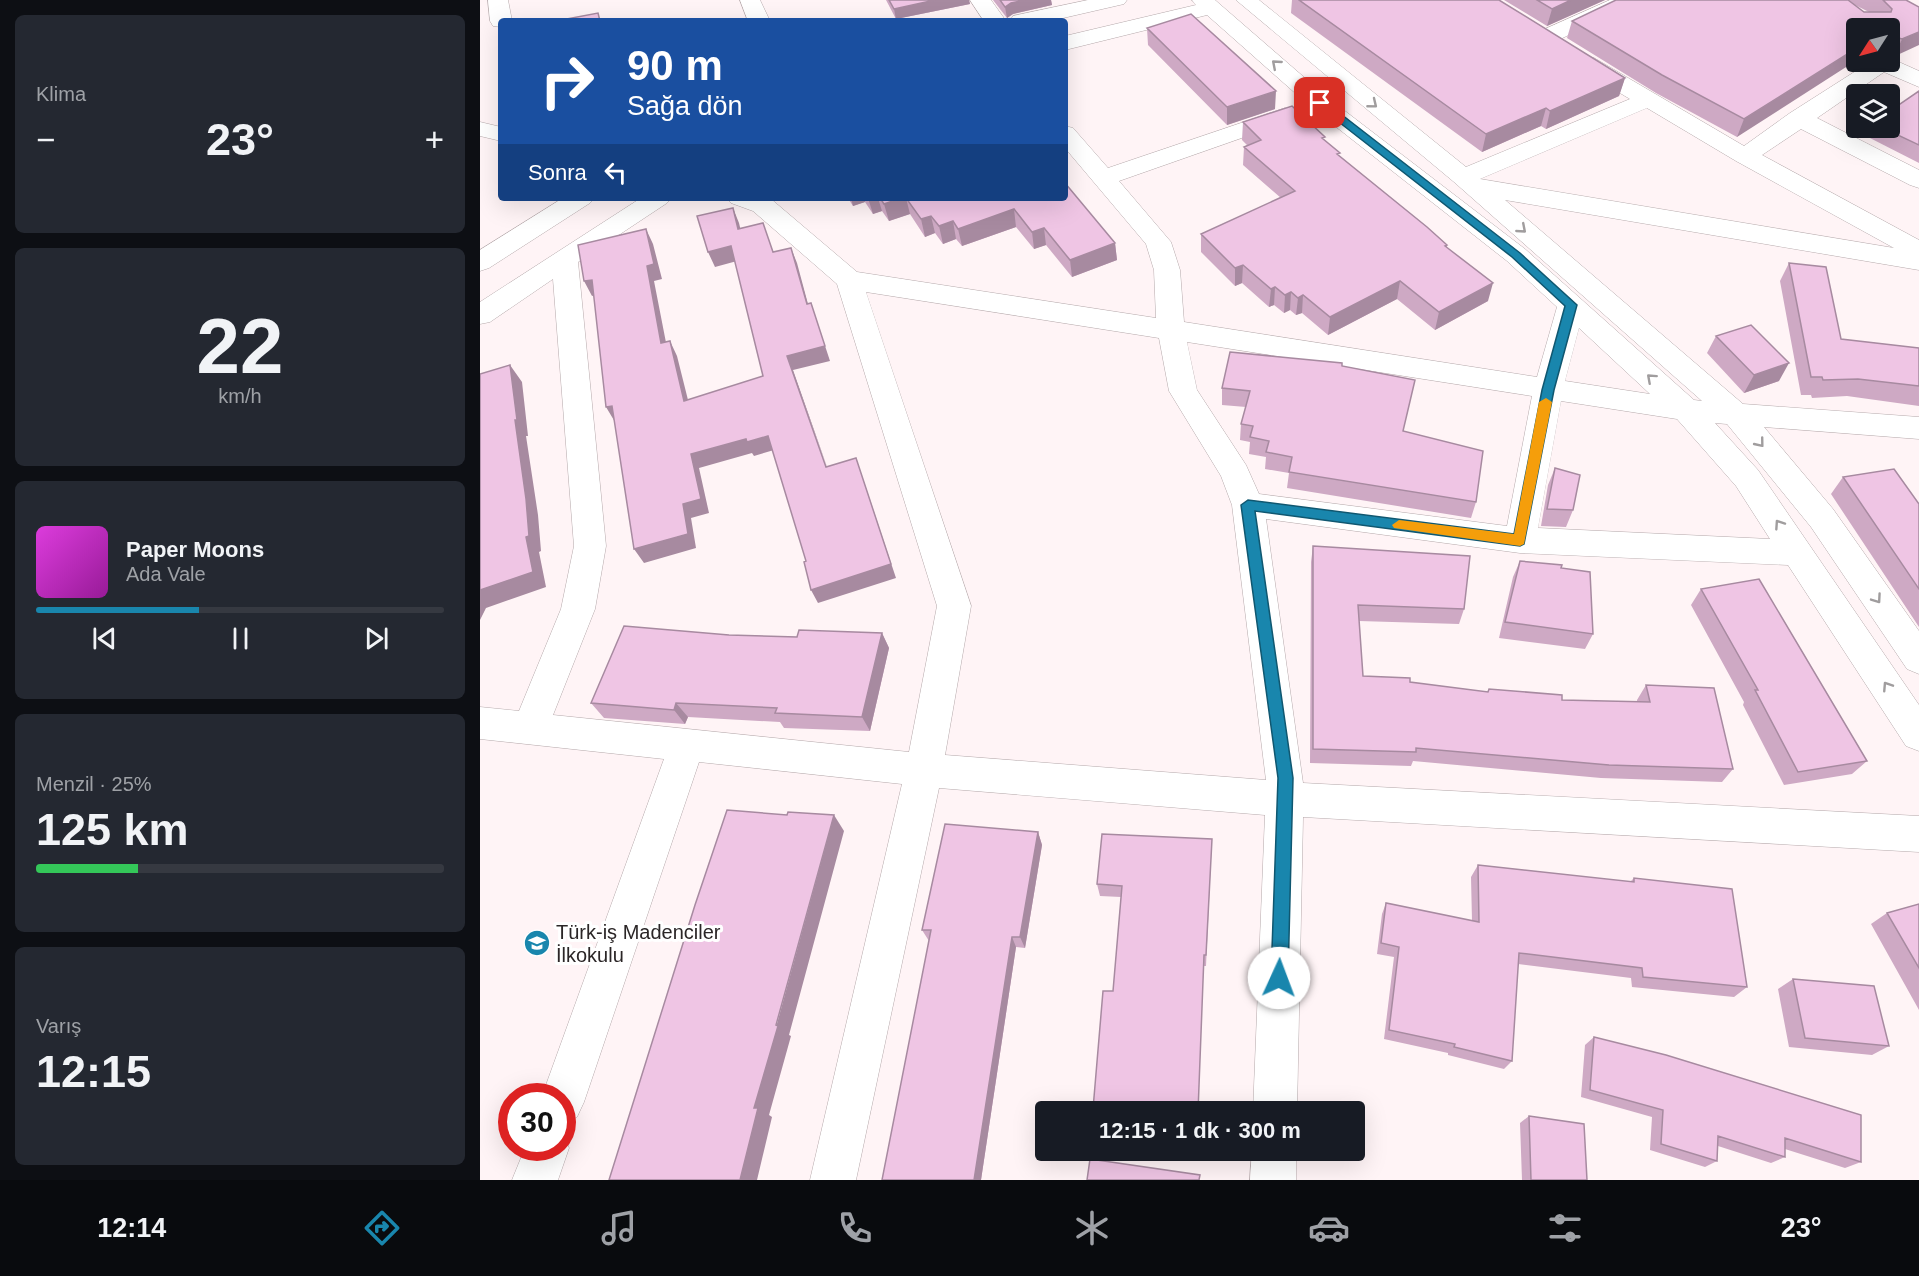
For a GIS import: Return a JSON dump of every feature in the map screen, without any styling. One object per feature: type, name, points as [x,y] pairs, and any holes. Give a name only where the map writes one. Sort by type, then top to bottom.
[{"type":"street","points":[[498,0],[501,18]]},
{"type":"street","points":[[750,0],[758,18]]},
{"type":"street","points":[[980,0],[993,18]]},
{"type":"street","points":[[1035,18],[1118,0]]},
{"type":"street","points":[[1627,0],[1534,31],[1745,156],[1919,250]]},
{"type":"street","points":[[1251,1],[1468,182],[1736,414],[1822,518],[1919,659]]},
{"type":"street","points":[[1068,42],[1207,4],[1320,103],[1516,255],[1686,410],[1747,478],[1919,735]]},
{"type":"street","points":[[1900,70],[1919,80]]},
{"type":"street","points":[[1745,156],[1868,72]]},
{"type":"street","points":[[1468,182],[1647,100]]},
{"type":"street","points":[[1103,178],[1320,103]]},
{"type":"street","points":[[1798,118],[1919,180]]},
{"type":"street","points":[[480,129],[498,133]]},
{"type":"street","points":[[1068,137],[1158,243],[1167,270],[1171,330],[1183,391],[1235,473],[1248,505],[1285,778],[1275,1101]]},
{"type":"street","points":[[1468,182],[1919,261]]},
{"type":"street","points":[[480,262],[576,201]]},
{"type":"street","points":[[480,315],[653,201]]},
{"type":"street","points":[[749,201],[762,205],[849,280],[954,606],[924,770],[833,1180]]},
{"type":"street","points":[[530,728],[578,609],[590,546],[565,259]]},
{"type":"street","points":[[849,280],[1686,410],[1919,428]]},
{"type":"street","points":[[1520,540],[1548,390],[1571,305]]},
{"type":"street","points":[[1248,505],[1520,540],[1799,554]]},
{"type":"street","points":[[480,723],[924,770],[1285,799],[1919,834]]},
{"type":"street","points":[[569,1083],[687,745]]},
{"type":"street","points":[[535,1180],[542,1161]]},
{"type":"street","points":[[1273,1180],[1274,1161]]},
{"type":"building","points":[[889,0],[935,0],[894,9]]},
{"type":"building","points":[[1000,0],[1025,0],[1005,7]]},
{"type":"building","points":[[1299,0],[1499,0],[1625,78],[1550,111],[1546,108],[1486,134]]},
{"type":"building","points":[[1537,0],[1571,0],[1552,9]]},
{"type":"building","points":[[1616,0],[1848,0],[1864,12],[1891,12],[1892,9],[1883,0],[1906,0],[1919,7],[1919,32],[1902,39],[1900,38],[1900,18],[1846,18],[1846,55],[1744,119],[1662,75],[1572,21]]},
{"type":"building","points":[[598,13],[599,18],[572,18]]},
{"type":"building","points":[[1191,14],[1276,91],[1227,107],[1147,28]]},
{"type":"building","points":[[1919,91],[1919,145],[1900,136],[1900,104]]},
{"type":"building","points":[[1292,106],[1325,137],[1322,138],[1340,153],[1337,154],[1427,227],[1447,245],[1445,246],[1493,283],[1439,312],[1400,281],[1330,317],[1303,295],[1298,298],[1291,292],[1285,295],[1275,287],[1271,289],[1243,265],[1235,268],[1201,234],[1295,191],[1244,147],[1261,140],[1243,122]]},
{"type":"building","points":[[1068,187],[1115,243],[1070,260],[1044,228],[1032,232],[1014,209],[958,229],[953,221],[939,226],[931,216],[921,219],[908,201],[1068,201]]},
{"type":"building","points":[[733,208],[738,229],[763,223],[773,252],[791,248],[807,304],[811,303],[825,346],[787,356],[826,467],[856,458],[891,564],[811,590],[804,562],[806,561],[768,436],[747,442],[746,439],[691,454],[701,499],[683,504],[688,534],[634,549],[612,406],[606,407],[592,280],[584,281],[578,245],[646,229],[654,264],[647,266],[661,343],[670,341],[684,401],[763,376],[731,246],[708,252],[697,216]]},
{"type":"building","points":[[1789,263],[1826,267],[1841,339],[1919,348],[1919,386],[1858,379],[1823,380],[1822,377],[1811,377]]},
{"type":"building","points":[[1751,325],[1789,363],[1754,375],[1716,336]]},
{"type":"building","points":[[1230,352],[1342,363],[1342,366],[1415,380],[1403,431],[1483,451],[1476,502],[1289,472],[1292,457],[1266,452],[1269,441],[1250,437],[1253,426],[1241,424],[1250,391],[1222,388]]},
{"type":"building","points":[[510,365],[526,499],[529,536],[526,537],[533,572],[480,590],[480,374]]},
{"type":"building","points":[[1555,468],[1580,475],[1573,510],[1547,509]]},
{"type":"building","points":[[1894,469],[1919,504],[1919,589],[1843,477]]},
{"type":"building","points":[[1313,546],[1470,556],[1464,609],[1358,605],[1363,676],[1410,678],[1410,682],[1488,692],[1489,689],[1562,695],[1562,700],[1650,702],[1646,685],[1714,688],[1733,769],[1609,765],[1416,748],[1416,752],[1313,749]]},
{"type":"building","points":[[1520,561],[1562,565],[1561,568],[1590,572],[1593,634],[1505,622]]},
{"type":"building","points":[[1759,579],[1867,761],[1798,772],[1755,690],[1758,690],[1701,589]]},
{"type":"building","points":[[624,626],[729,635],[797,637],[799,630],[882,633],[862,717],[775,713],[777,708],[676,703],[674,710],[591,703]]},
{"type":"building","points":[[727,810],[787,815],[788,812],[834,815],[754,1108],[758,1108],[740,1180],[609,1180],[695,905]]},
{"type":"building","points":[[945,824],[1038,832],[1020,937],[1012,937],[974,1180],[882,1180],[931,930],[922,930]]},
{"type":"building","points":[[1102,834],[1212,839],[1206,955],[1204,955],[1198,1101],[1094,1101],[1103,991],[1113,991],[1122,886],[1097,884]]},
{"type":"building","points":[[1478,865],[1634,882],[1634,878],[1732,889],[1747,987],[1643,977],[1642,968],[1519,953],[1512,1061],[1454,1047],[1455,1044],[1389,1030],[1399,947],[1381,943],[1386,903],[1479,922]]},
{"type":"building","points":[[1919,904],[1919,968],[1887,913]]},
{"type":"building","points":[[1793,979],[1874,986],[1889,1046],[1805,1038]]},
{"type":"building","points":[[1594,1037],[1666,1055],[1861,1115],[1861,1162],[1785,1138],[1785,1157],[1718,1136],[1717,1161],[1661,1144],[1663,1110],[1590,1090]]},
{"type":"building","points":[[1529,1116],[1584,1124],[1587,1180],[1531,1180]]},
{"type":"building","points":[[1090,1161],[1200,1175],[1199,1180],[1087,1180]]},
{"type":"slow traffic","points":[[1399,525],[1520,540],[1546,402]]},
{"type":"place","name":"Türk-iş Madenciler İlkokulu","points":[[537,943]]},
{"type":"route","points":[[1279,978],[1285,778],[1248,505],[1520,540],[1548,390],[1571,305],[1516,255],[1320,103]]}]
